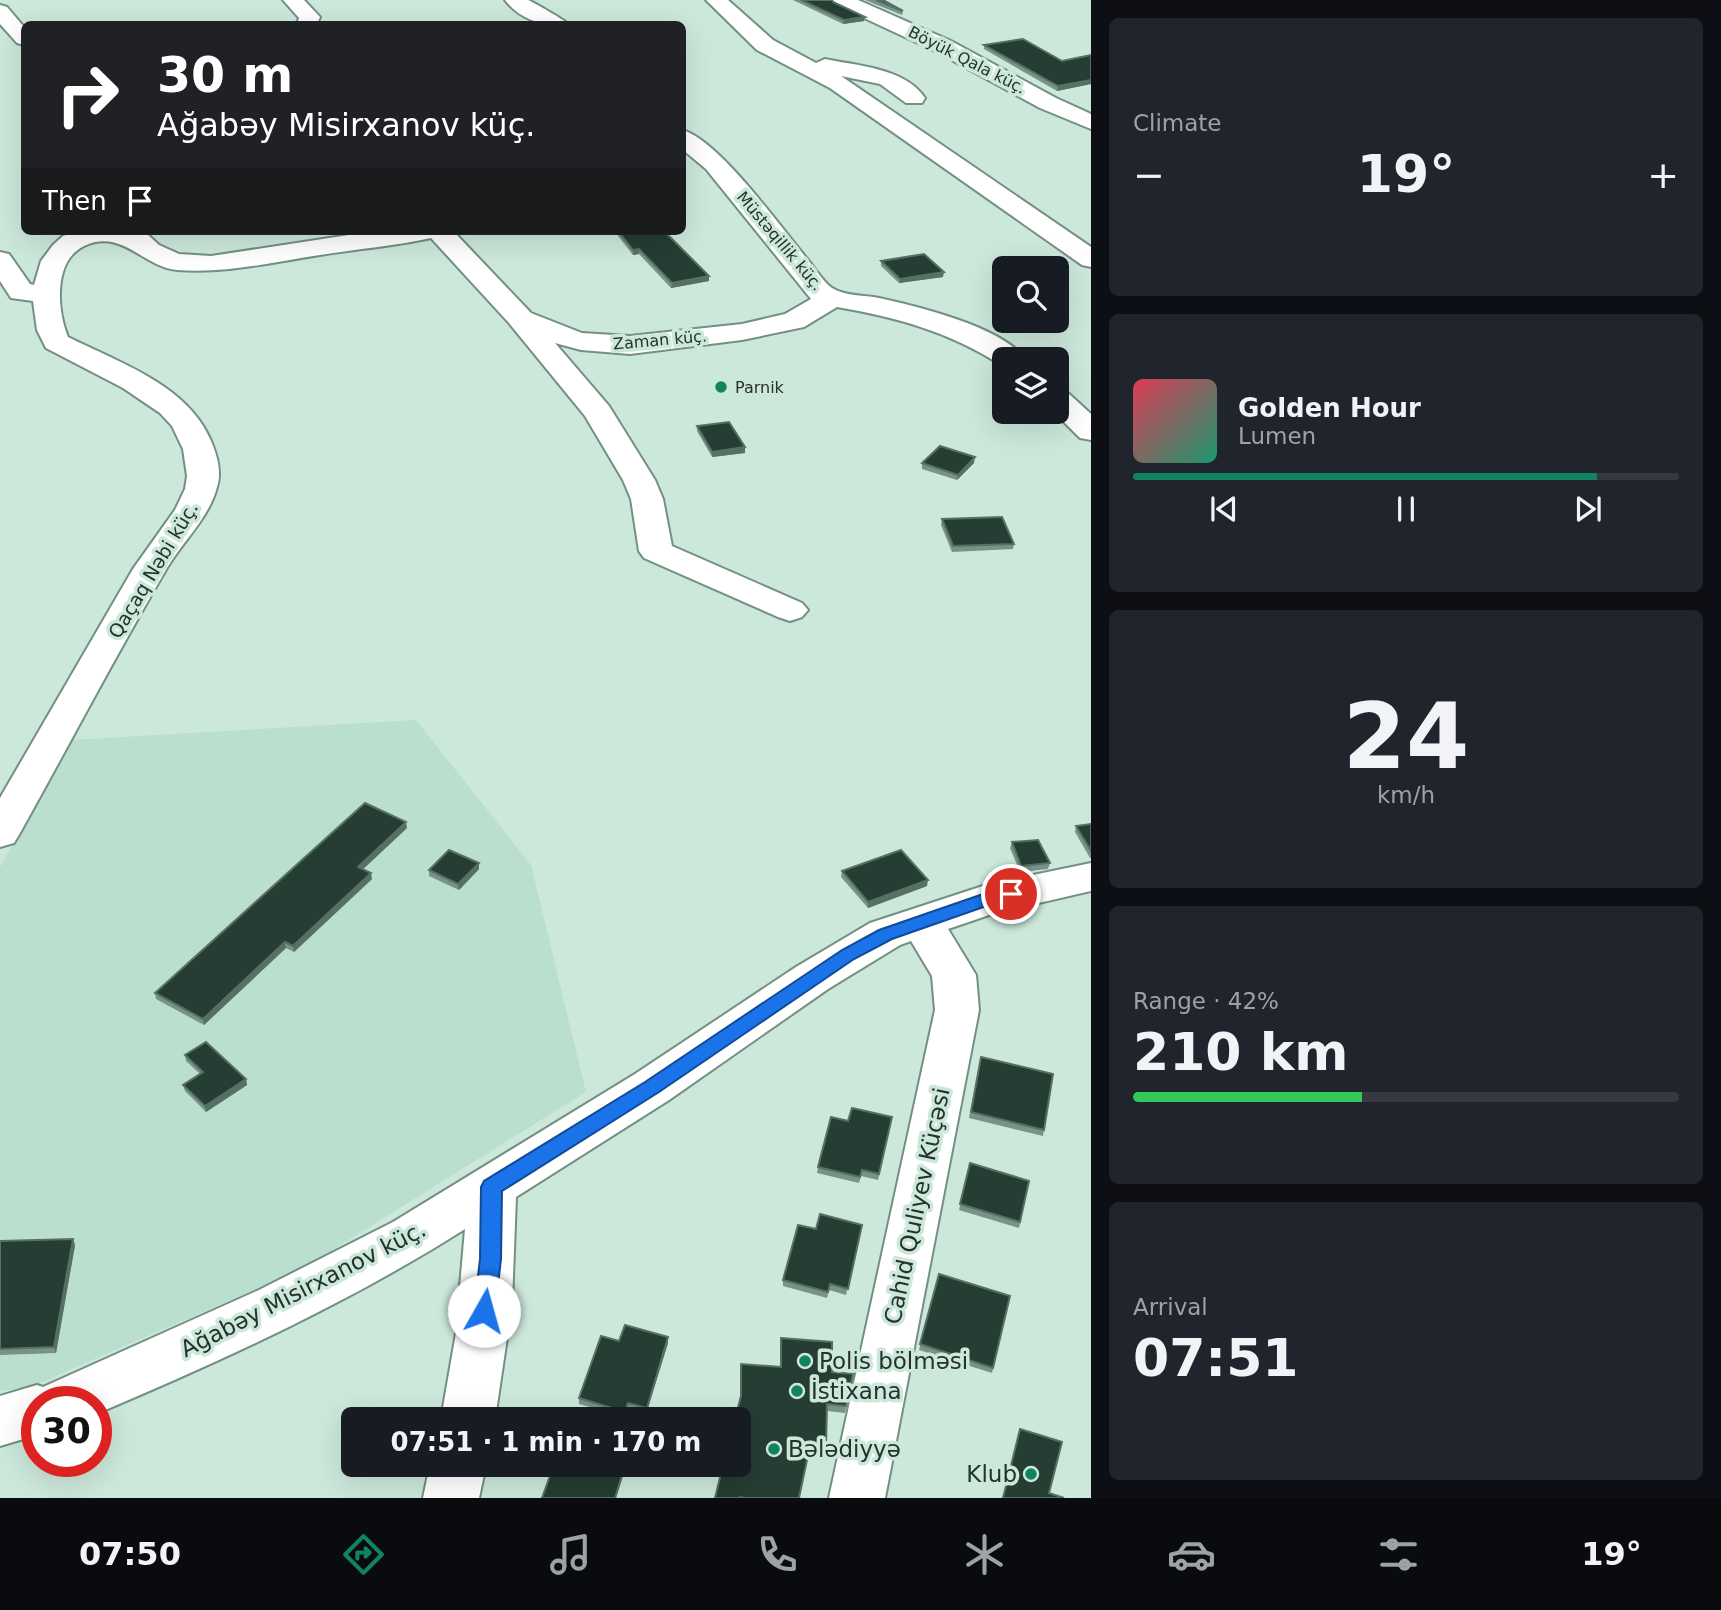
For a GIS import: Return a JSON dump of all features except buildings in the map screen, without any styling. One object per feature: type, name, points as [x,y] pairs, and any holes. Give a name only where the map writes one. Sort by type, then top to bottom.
[{"type":"street","points":[[293,0],[304,8],[310,17],[308,21]]},
{"type":"street","points":[[514,0],[534,14],[551,21]]},
{"type":"street","points":[[716,0],[765,45],[838,83],[1091,260]]},
{"type":"street","name":"Böyük Qala küç.","points":[[841,0],[943,46],[1048,103],[1091,122]]},
{"type":"street","points":[[0,11],[20,41]]},
{"type":"street","points":[[802,66],[827,66],[887,79],[914,98]]},
{"type":"street","name":"Müstəqillik küç.","points":[[686,140],[715,164],[769,227],[813,285],[832,298],[913,313],[995,347]]},
{"type":"street","name":"Qaçaq Nəbi küç.","points":[[0,833],[157,558],[194,505],[203,486],[203,467],[193,435],[167,404],[124,377],[56,342],[47,320],[48,294],[55,257],[76,240],[100,235]]},
{"type":"street","name":"Qaçaq Nəbi küç.","points":[[124,235],[138,240],[150,251],[174,262],[211,264],[400,235]]},
{"type":"street","name":"Zaman küç.","points":[[443,235],[521,319],[555,334],[581,341],[630,345],[777,326],[794,321],[832,298]]},
{"type":"street","points":[[0,260],[21,292],[48,294]]},
{"type":"street","points":[[521,319],[598,412],[639,480],[647,499],[656,551],[790,610]]},
{"type":"street","points":[[559,367],[583,357],[630,345]]},
{"type":"street","points":[[1069,410],[1091,431]]},
{"type":"street","name":"Ağabəy Misirxanov küç.","points":[[102,1386],[149,1367],[342,1275],[652,1087],[848,955],[885,934],[989,899],[1091,877]]},
{"type":"street","name":"Cahid Quliyev Küçəsi","points":[[857,1498],[957,1010],[954,975],[921,921]]},
{"type":"street","points":[[471,1407],[491,1259],[491,1187]]},
{"type":"street","points":[[0,1421],[21,1415]]},
{"type":"street","points":[[451,1498],[455,1477]]},
{"type":"shaded area","points":[[416,720],[531,865],[586,1092],[302,1269],[33,1386],[0,1391],[0,867],[70,740]]},
{"type":"place","name":"Parnik","points":[[721,387]]},
{"type":"place","name":"Polis bölməsi","points":[[805,1361]]},
{"type":"place","name":"İstixana","points":[[797,1391]]},
{"type":"place","name":"Bələdiyyə","points":[[774,1449]]},
{"type":"place","name":"Klub","points":[[1031,1474]]},
{"type":"route","points":[[484,1311],[491,1259],[491,1187],[652,1087],[812,978],[885,934],[1011,894]]}]
